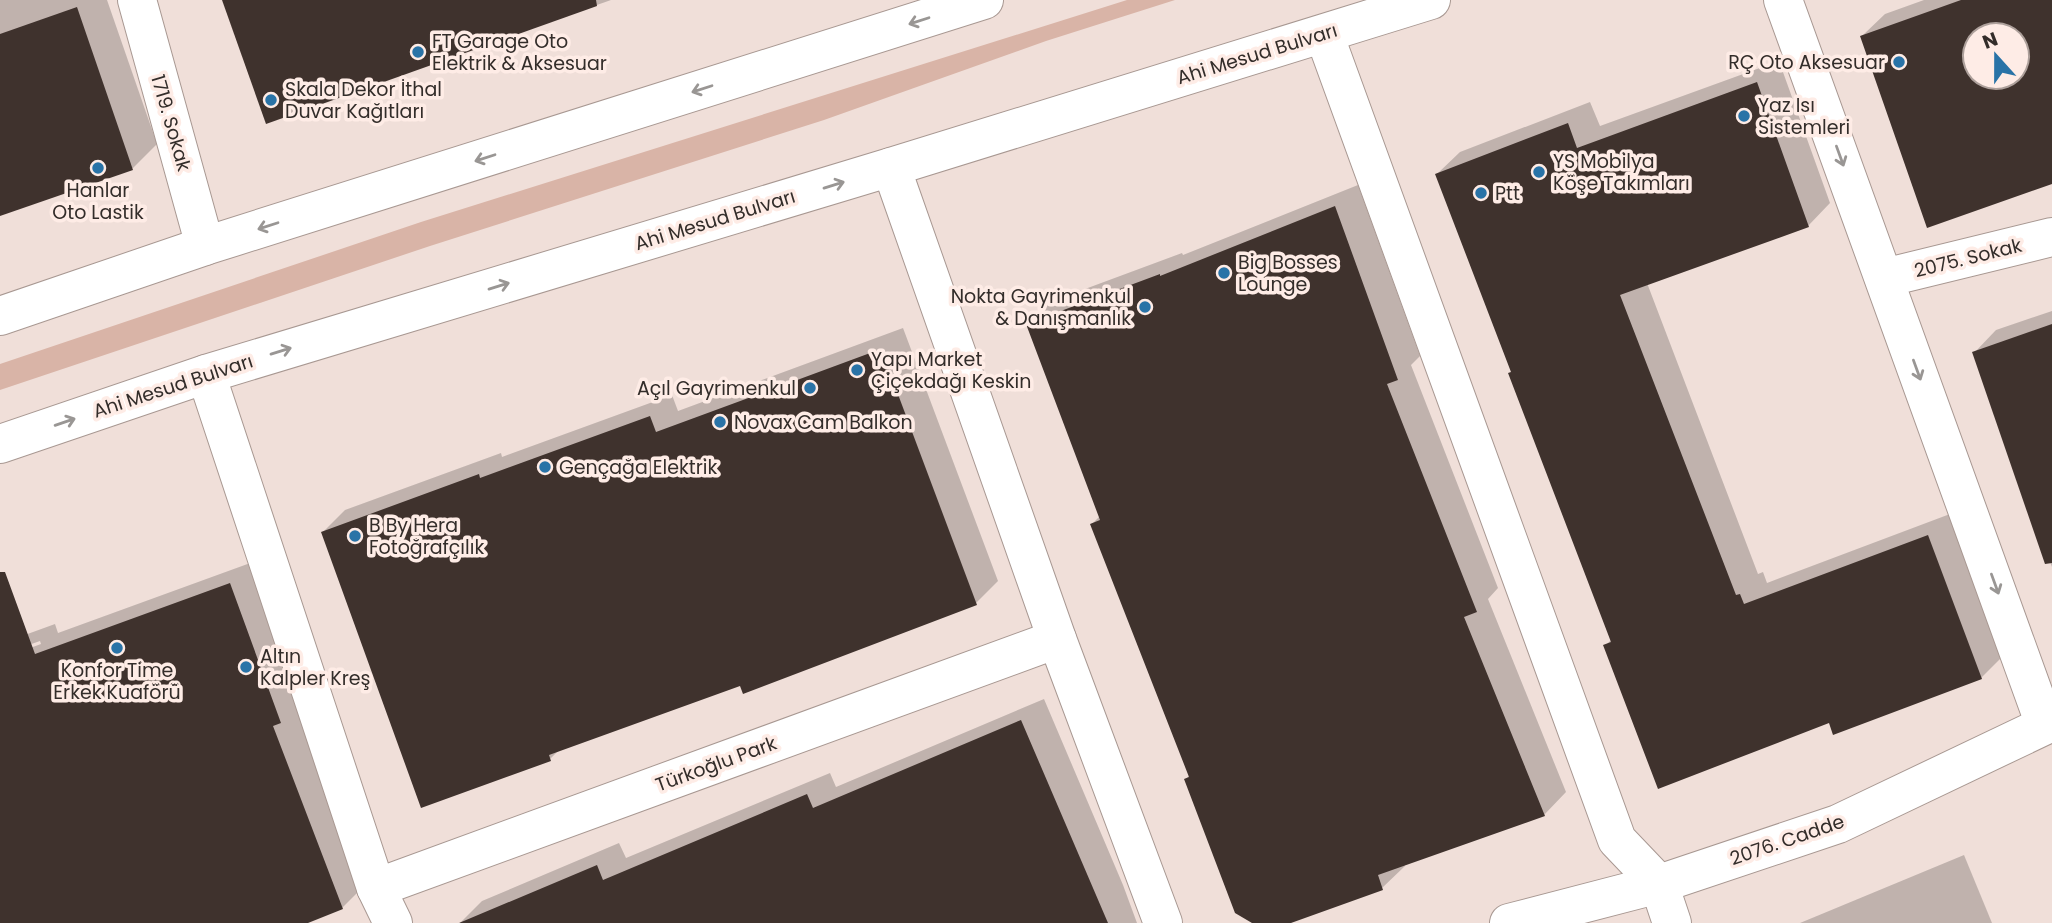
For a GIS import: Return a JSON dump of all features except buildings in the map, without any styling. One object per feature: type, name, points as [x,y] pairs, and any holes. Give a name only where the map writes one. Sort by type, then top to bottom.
[{"type":"street","name":"1719. Sokak","points":[[137,0],[205,246]]},
{"type":"street","points":[[0,316],[205,246],[984,0]]},
{"type":"street","name":"Ahi Mesud Bulvarı","points":[[0,444],[206,374],[1432,0]]},
{"type":"street","points":[[1783,0],[2049,723]]},
{"type":"street","points":[[1324,34],[1617,840],[1659,884],[1672,923]]},
{"type":"street","points":[[891,167],[1057,639],[1163,923]]},
{"type":"street","name":"2075. Sokak","points":[[1884,278],[2052,237]]},
{"type":"street","points":[[206,374],[376,888],[393,923]]},
{"type":"street","name":"Türkoğlu Park","points":[[376,888],[1057,639]]},
{"type":"street","name":"2076. Cadde","points":[[1509,923],[1659,884],[1838,824],[2049,723]]},
{"type":"shaded area","points":[[1127,0],[1175,0],[1046,41],[824,120],[430,246],[0,390],[0,364],[421,222]]},
{"type":"place","name":"FT Garage Oto Elektrik & Aksesuar","points":[[418,52]]},
{"type":"place","name":"RÇ Oto Aksesuar","points":[[1899,62]]},
{"type":"place","name":"Skala Dekor İthal Duvar Kağıtları","points":[[271,100]]},
{"type":"place","name":"Yaz Isı Sistemleri","points":[[1744,116]]},
{"type":"place","name":"Hanlar Oto Lastik","points":[[98,168]]},
{"type":"place","name":"YS Mobilya Köşe Takımları","points":[[1539,172]]},
{"type":"place","name":"Ptt","points":[[1481,193]]},
{"type":"place","name":"Big Bosses Lounge","points":[[1224,273]]},
{"type":"place","name":"Nokta Gayrimenkul & Danışmanlık","points":[[1145,307]]},
{"type":"place","name":"Yapı Market Çiçekdağı Keskin","points":[[857,370]]},
{"type":"place","name":"Açıl Gayrimenkul","points":[[810,388]]},
{"type":"place","name":"Novax Cam Balkon","points":[[720,422]]},
{"type":"place","name":"Gençağa Elektrik","points":[[545,467]]},
{"type":"place","name":"B By Hera Fotoğrafçılık","points":[[355,536]]},
{"type":"place","name":"Konfor Time Erkek Kuaförü","points":[[117,648]]},
{"type":"place","name":"Altın Kalpler Kreş","points":[[246,667]]}]
